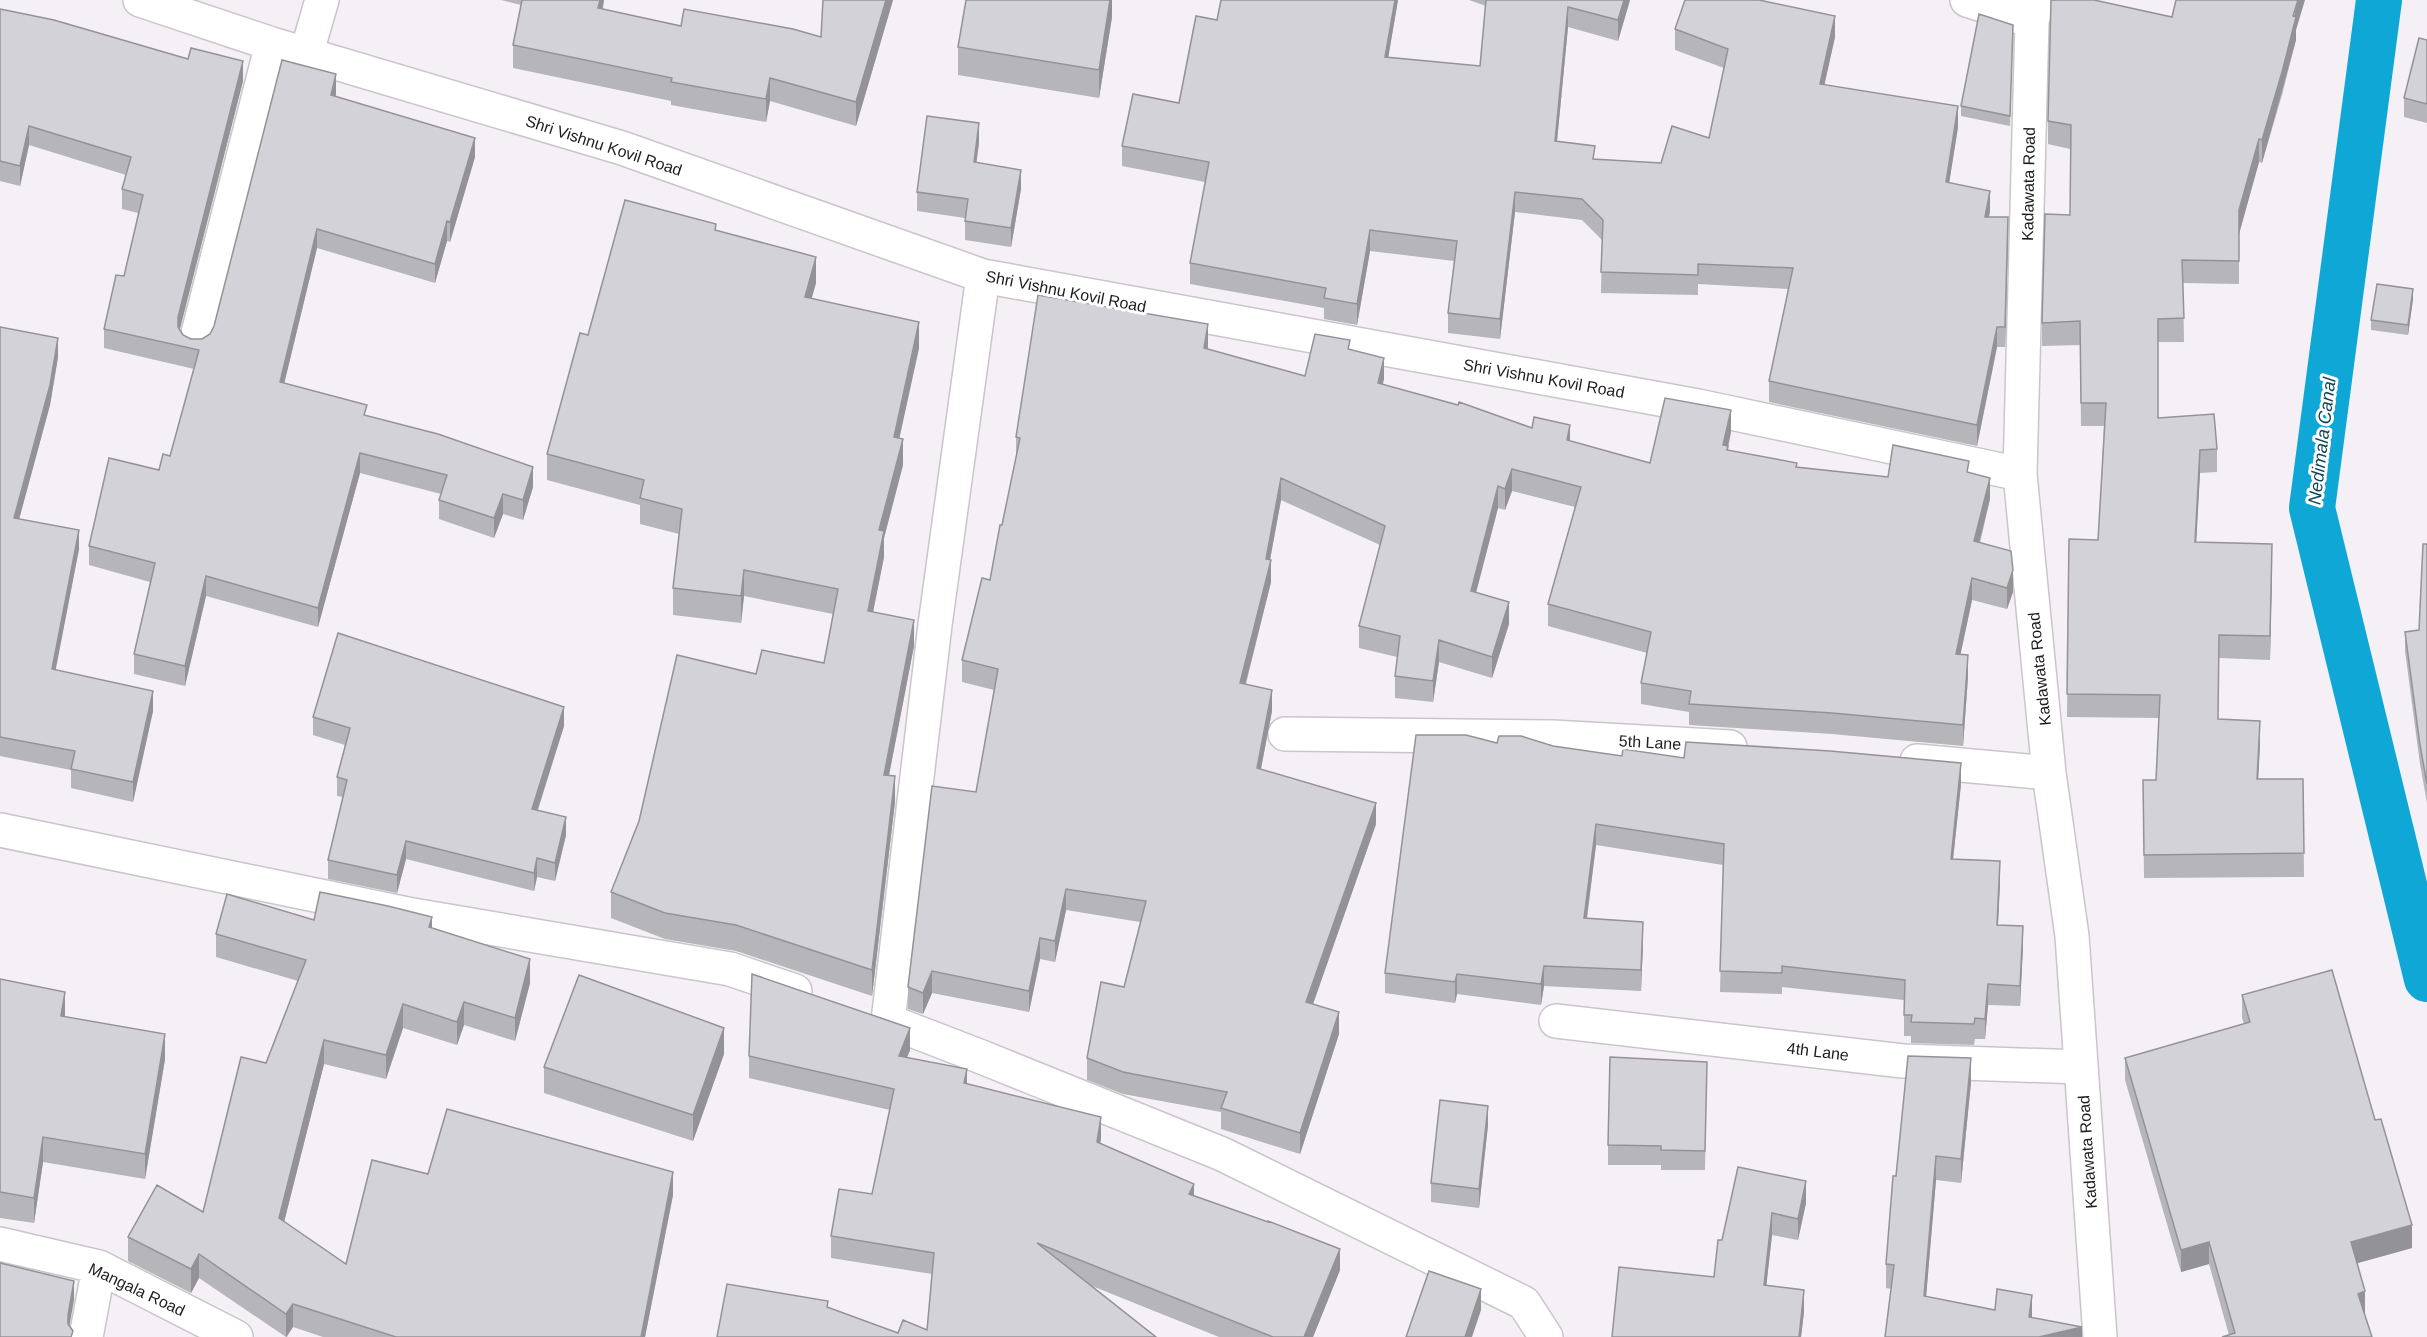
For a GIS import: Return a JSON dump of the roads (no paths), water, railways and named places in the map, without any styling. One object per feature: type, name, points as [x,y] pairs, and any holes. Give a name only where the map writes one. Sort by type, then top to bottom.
[{"type":"street","name":"Shri Vishnu Kovil Road","points":[[140,0],[306,55],[622,148],[983,276],[1698,406],[2020,474]]},
{"type":"street","points":[[306,55],[322,0]]},
{"type":"street","points":[[1967,0],[2035,10]]},
{"type":"street","name":"Kadawata Road","points":[[2035,10],[2020,474],[2049,773],[2072,936],[2100,1337]]},
{"type":"street","points":[[196,341],[272,44]]},
{"type":"street","points":[[888,1022],[935,625],[983,276]]},
{"type":"street","name":"5th Lane","points":[[1285,734],[1553,737],[1762,749]]},
{"type":"street","points":[[1888,758],[2049,773]]},
{"type":"street","points":[[0,830],[407,914],[730,969],[820,999]]},
{"type":"street","points":[[854,1010],[979,1056],[1222,1154],[1524,1303],[1546,1337]]},
{"type":"street","name":"4th Lane","points":[[1556,1021],[1903,1061],[2081,1067]]},
{"type":"street","name":"Mangala Road","points":[[0,1244],[99,1267],[236,1337]]},
{"type":"street","points":[[86,1337],[99,1267]]},
{"type":"waterway","name":"Nedimala Canal","points":[[2379,0],[2312,508],[2427,979]]}]
